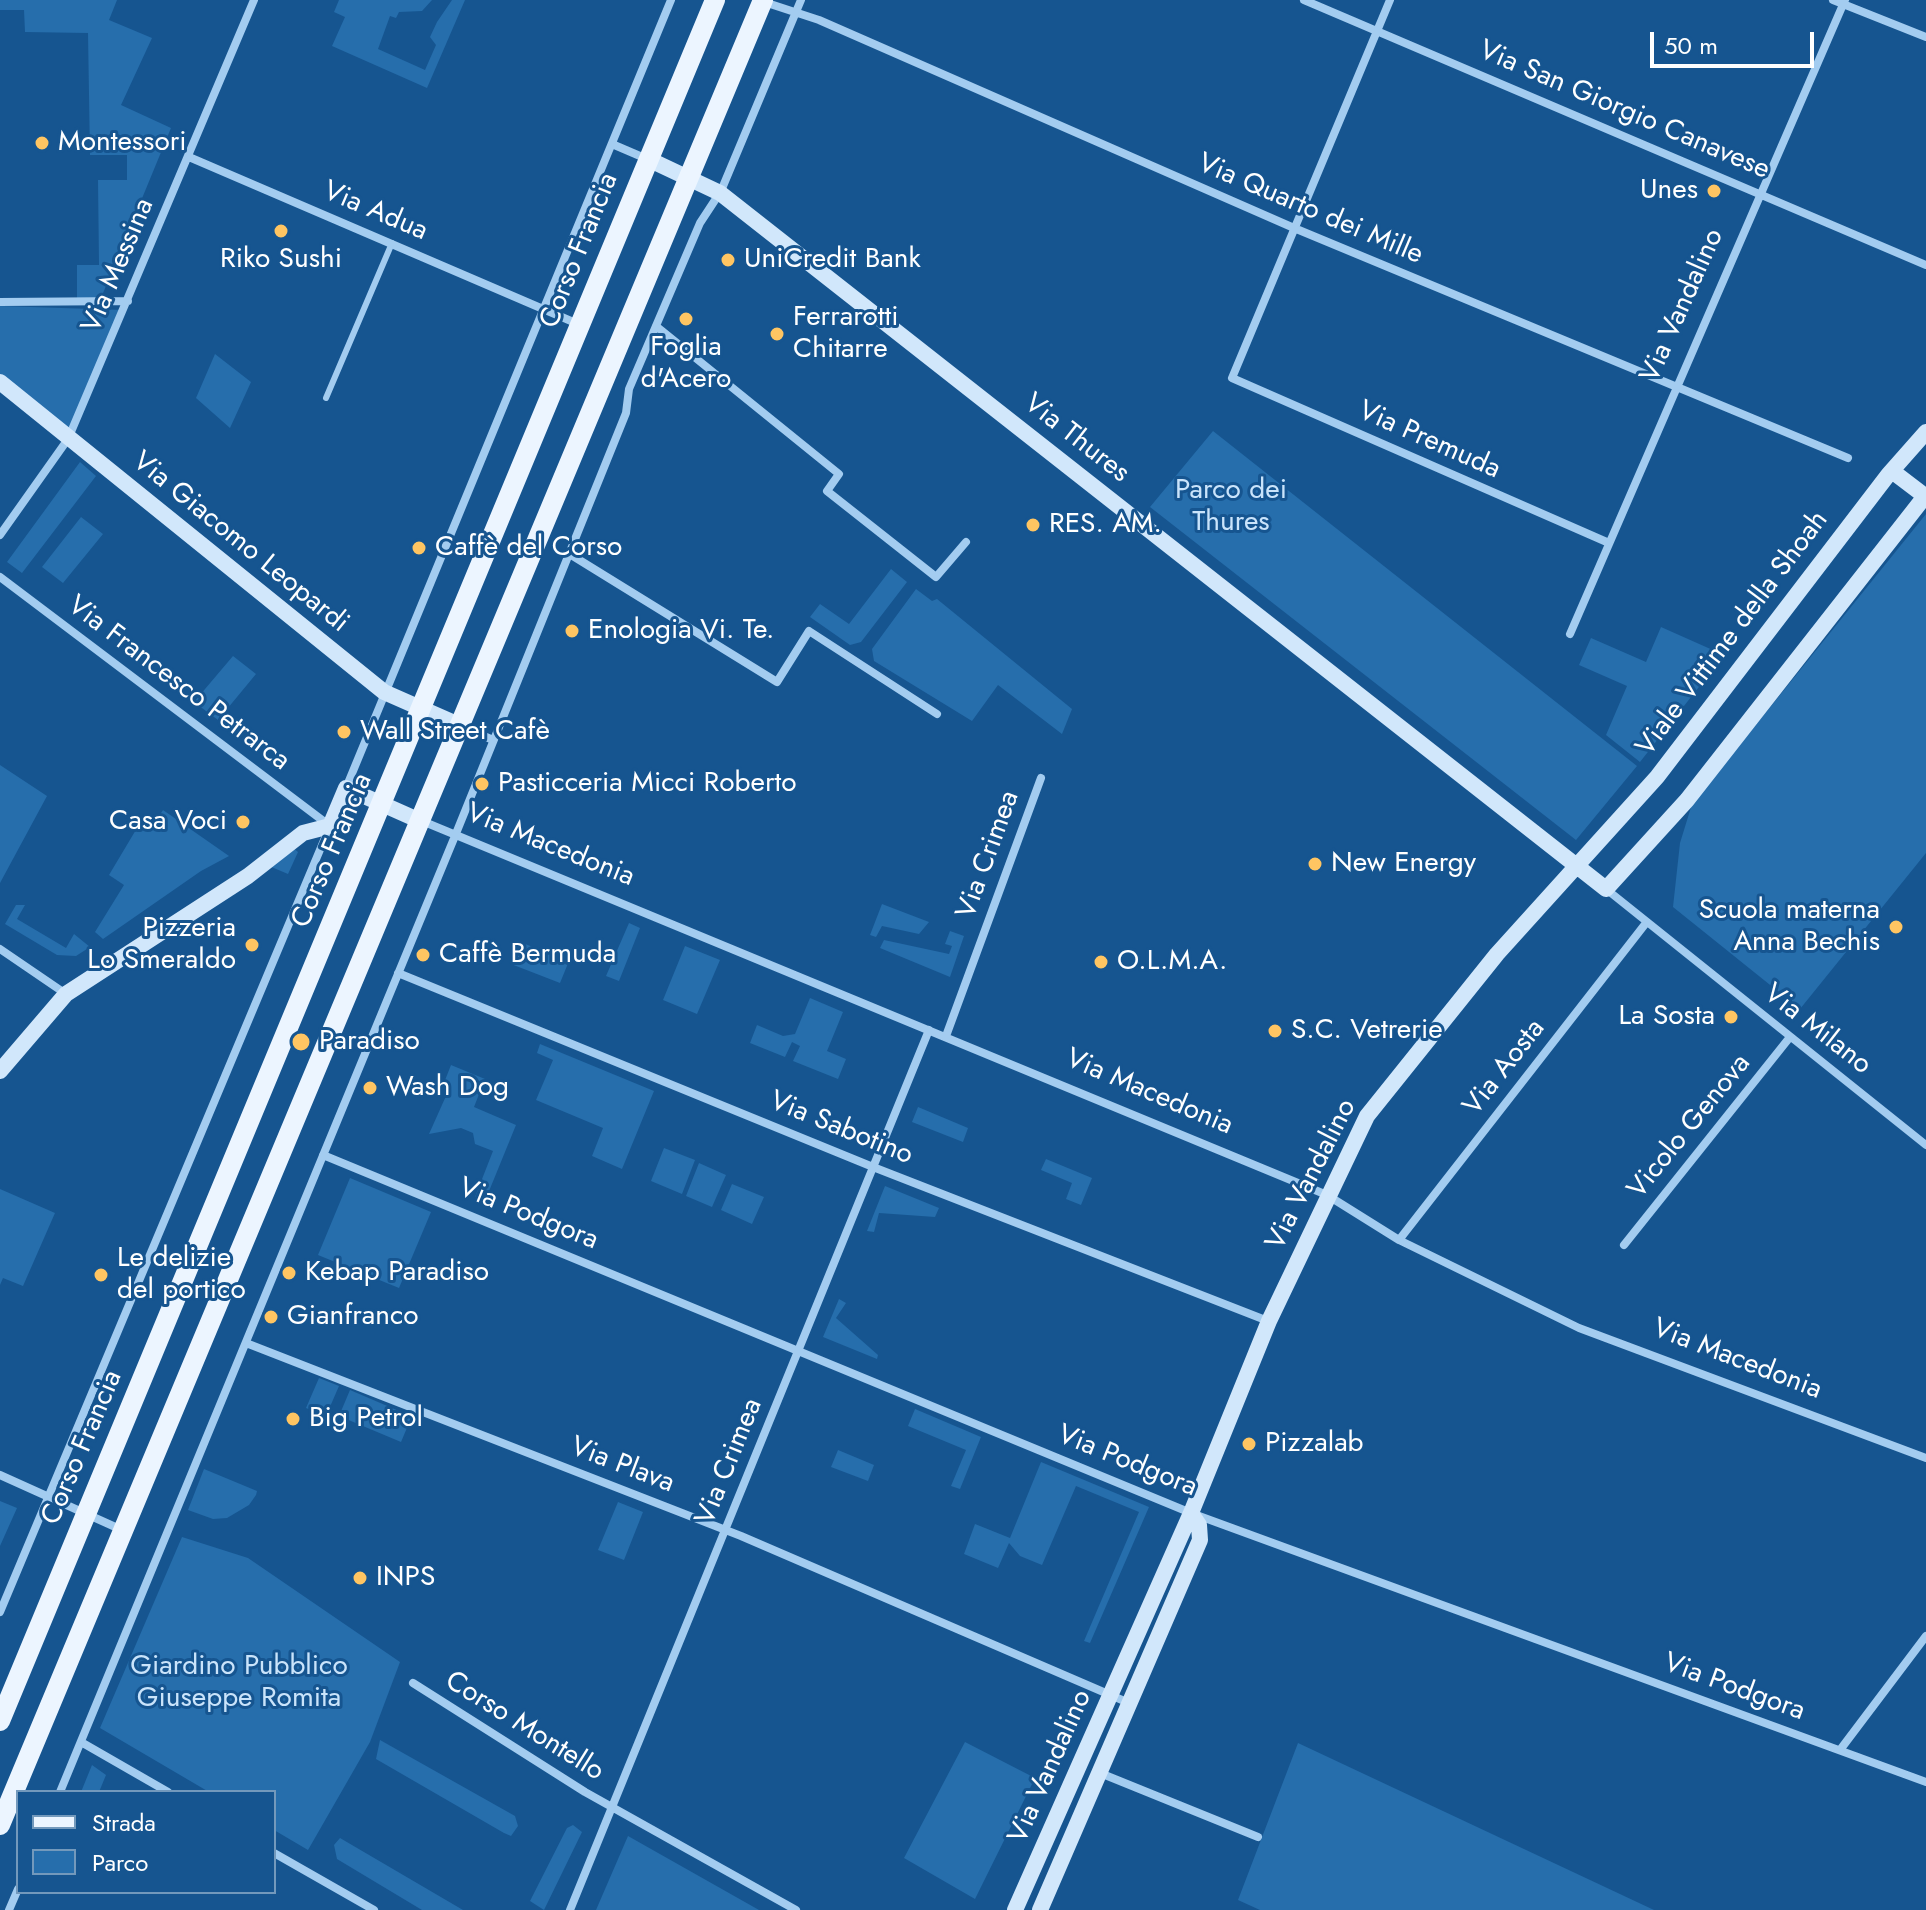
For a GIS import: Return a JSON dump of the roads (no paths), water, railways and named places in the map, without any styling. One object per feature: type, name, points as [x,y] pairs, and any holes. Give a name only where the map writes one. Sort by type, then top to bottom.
[{"type":"main road","name":"Corso Francia","points":[[0,1721],[715,0]]},
{"type":"main road","points":[[0,1825],[761,1]]},
{"type":"street","name":"Via Messina","points":[[0,535],[68,439],[254,0]]},
{"type":"street","name":"Corso Francia","points":[[0,1612],[346,788],[671,0]]},
{"type":"street","points":[[61,1790],[455,836],[626,413],[629,389],[700,223],[720,193],[801,0]]},
{"type":"street","name":"Via San Giorgio Canavese","points":[[1304,0],[1926,265]]},
{"type":"street","points":[[1294,228],[1390,0]]},
{"type":"street","points":[[1833,0],[1926,37]]},
{"type":"street","name":"Via Quarto dei Mille","points":[[761,1],[796,12],[1294,228],[1848,458]]},
{"type":"street","name":"Via Vandalino","points":[[1570,634],[1844,2]]},
{"type":"street","name":"Via Thures","points":[[612,144],[720,193],[1606,889]]},
{"type":"street","name":"Via Adua","points":[[189,157],[580,324]]},
{"type":"street","name":"Via Premuda","points":[[1294,228],[1232,378],[1609,543]]},
{"type":"street","points":[[0,302],[128,301]]},
{"type":"street","points":[[656,326],[839,474],[827,491],[936,577],[966,542]]},
{"type":"street","name":"Via Giacomo Leopardi","points":[[0,382],[384,692],[459,725]]},
{"type":"street","name":"Viale Vittime della Shoah","points":[[1577,865],[1657,777],[1892,471],[1926,432]]},
{"type":"street","points":[[1606,889],[1687,800],[1926,496],[1892,471]]},
{"type":"street","points":[[568,553],[777,682],[809,631],[937,714]]},
{"type":"street","name":"Via Francesco Petrarca","points":[[0,577],[330,826]]},
{"type":"street","points":[[459,725],[493,740]]},
{"type":"street","name":"Via Crimea","points":[[946,1036],[1041,778]]},
{"type":"street","name":"Via Macedonia","points":[[346,788],[455,836],[1327,1195],[1399,1240],[1579,1328],[1926,1458]]},
{"type":"street","points":[[0,1071],[66,994],[248,876],[303,833],[330,826]]},
{"type":"street","name":"Via Vandalino","points":[[1015,1910],[1191,1513],[1269,1321],[1367,1116],[1497,954],[1577,865]]},
{"type":"street","name":"Via Milano","points":[[1606,889],[1926,1145]]},
{"type":"street","name":"Via Aosta","points":[[1399,1240],[1646,923]]},
{"type":"street","points":[[0,949],[66,994]]},
{"type":"street","name":"Via Sabotino","points":[[398,973],[873,1167],[1269,1321]]},
{"type":"street","name":"Via Crimea","points":[[570,1910],[929,1030]]},
{"type":"street","name":"Vicolo Genova","points":[[1624,1245],[1790,1037]]},
{"type":"street","name":"Via Podgora","points":[[323,1155],[1191,1513],[1926,1782]]},
{"type":"street","name":"Via Plava","points":[[246,1343],[726,1530],[1129,1703]]},
{"type":"street","points":[[0,1475],[122,1530]]},
{"type":"street","name":"Via Vandalino","points":[[1040,1910],[1200,1540],[1199,1525],[1191,1513]]},
{"type":"street","points":[[1840,1750],[1926,1636]]},
{"type":"street","name":"Corso Montello","points":[[413,1683],[613,1807],[796,1910]]},
{"type":"street","points":[[81,1742],[165,1790]]},
{"type":"street","points":[[1099,1772],[1258,1837]]},
{"type":"street","points":[[276,1854],[374,1910]]},
{"type":"lane","points":[[326,398],[392,243]]},
{"type":"place","name":"Montessori","points":[[42,143]]},
{"type":"place","name":"Unes","points":[[1714,191]]},
{"type":"place","name":"Riko Sushi","points":[[281,231]]},
{"type":"place","name":"UniCredit Bank","points":[[728,260]]},
{"type":"place","name":"Foglia d'Acero","points":[[686,319]]},
{"type":"place","name":"Ferrarotti Chitarre","points":[[777,334]]},
{"type":"place","name":"RES. AM.","points":[[1033,525]]},
{"type":"place","name":"Caffè del Corso","points":[[419,548]]},
{"type":"place","name":"Enologia Vi. Te.","points":[[572,631]]},
{"type":"place","name":"Wall Street Cafè","points":[[344,732]]},
{"type":"place","name":"Pasticceria Micci Roberto","points":[[482,784]]},
{"type":"place","name":"Casa Voci","points":[[243,822]]},
{"type":"place","name":"New Energy","points":[[1315,864]]},
{"type":"place","name":"Scuola materna Anna Bechis","points":[[1896,927]]},
{"type":"place","name":"Pizzeria Lo Smeraldo","points":[[252,945]]},
{"type":"place","name":"Caffè Bermuda","points":[[423,955]]},
{"type":"place","name":"O.L.M.A.","points":[[1101,962]]},
{"type":"place","name":"La Sosta","points":[[1731,1017]]},
{"type":"place","name":"S.C. Vetrerie","points":[[1275,1031]]},
{"type":"place","name":"Paradiso","points":[[301,1042]]},
{"type":"place","name":"Wash Dog","points":[[370,1088]]},
{"type":"place","name":"Kebap Paradiso","points":[[289,1273]]},
{"type":"place","name":"Le delizie del portico","points":[[101,1275]]},
{"type":"place","name":"Gianfranco","points":[[271,1317]]},
{"type":"place","name":"Big Petrol","points":[[293,1419]]},
{"type":"place","name":"Pizzalab","points":[[1249,1444]]},
{"type":"place","name":"INPS","points":[[360,1578]]},
{"type":"park label","name":"Parco dei Thures","points":[[1231,507]]},
{"type":"park label","name":"Giardino Pubblico Giuseppe Romita","points":[[239,1683]]}]
